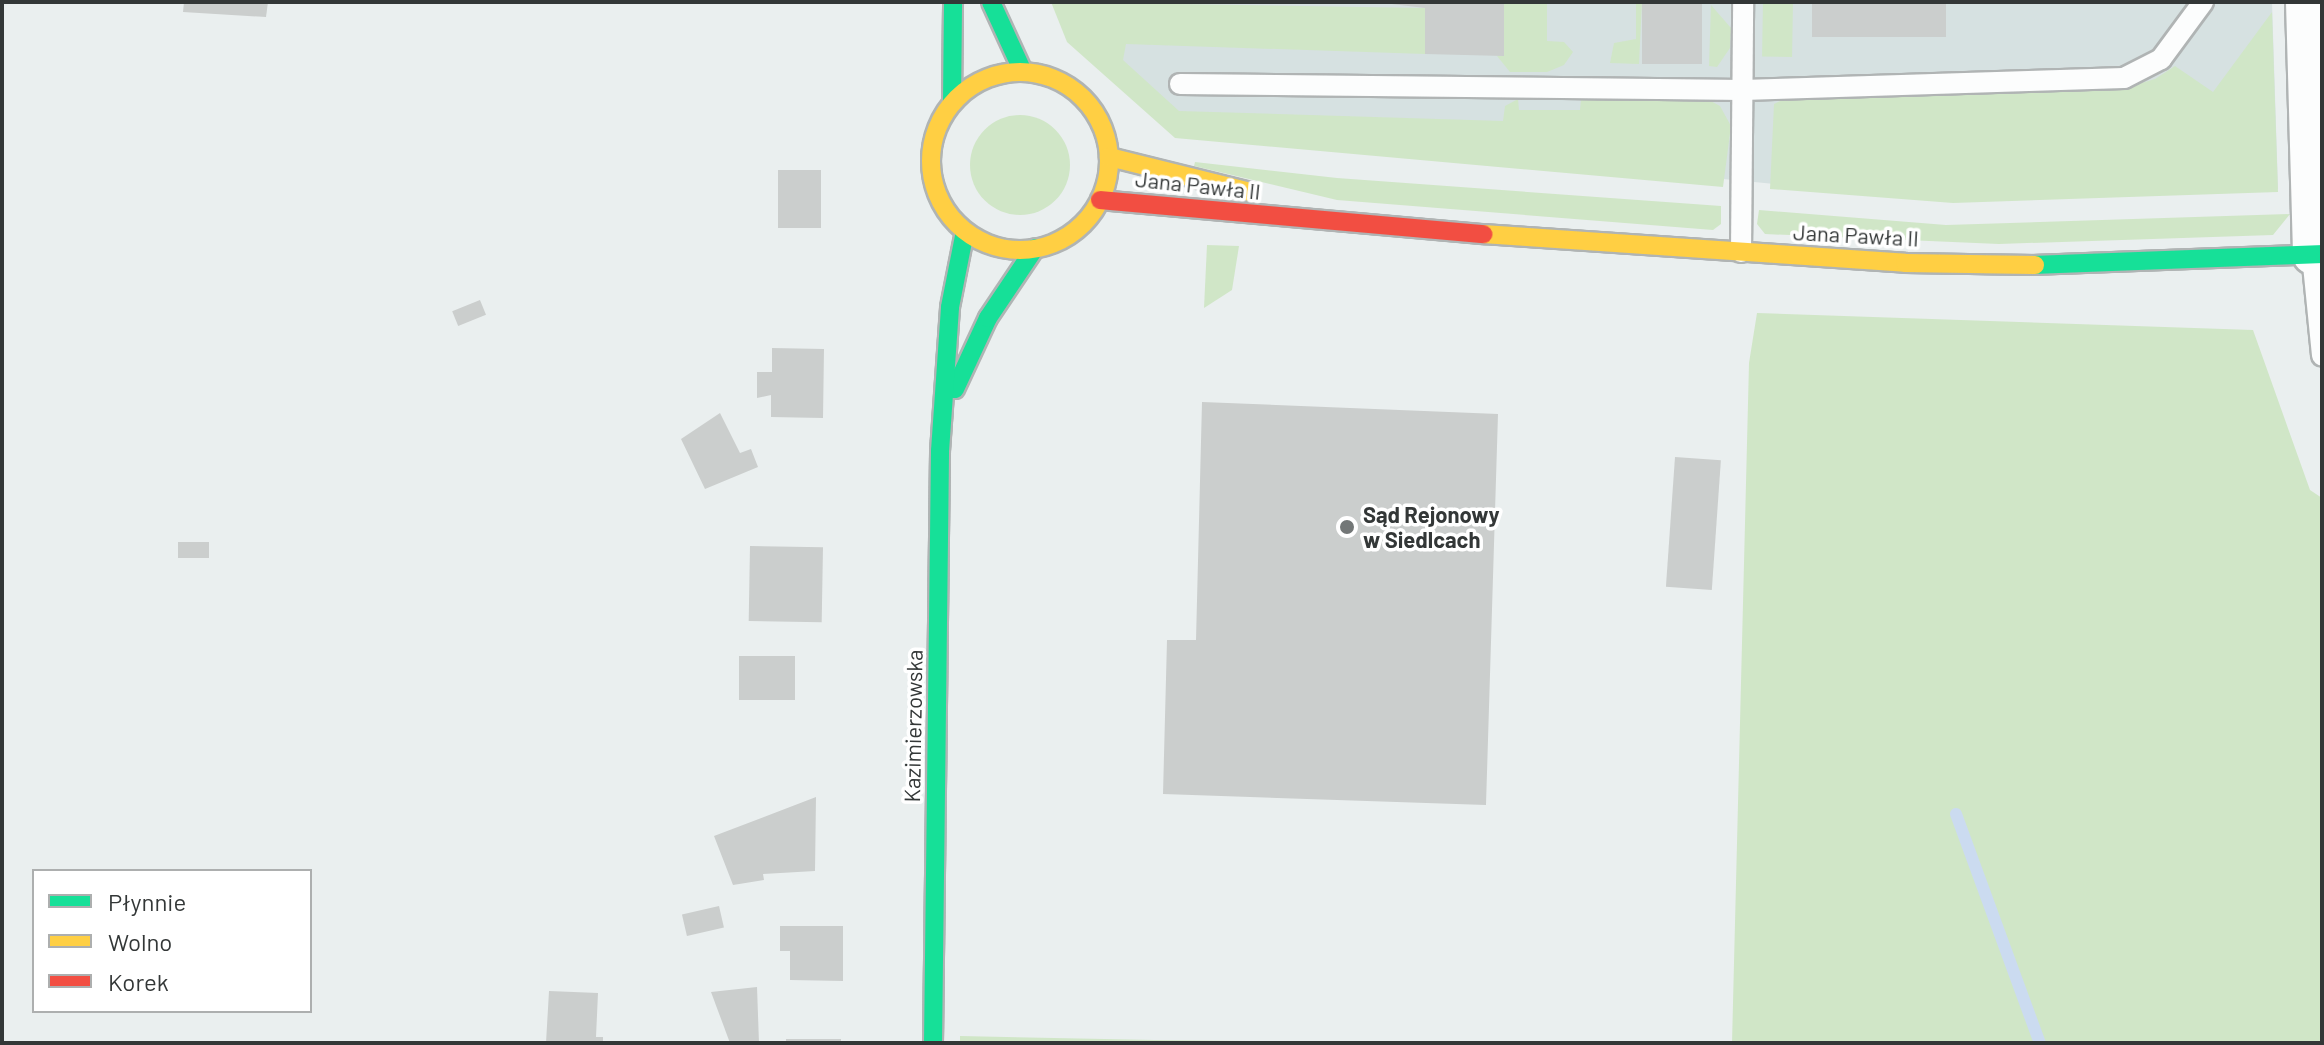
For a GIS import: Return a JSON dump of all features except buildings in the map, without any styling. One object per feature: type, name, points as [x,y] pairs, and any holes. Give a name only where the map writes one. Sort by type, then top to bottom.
[{"type":"main road","points":[[952,102],[996,75],[1023,72],[1065,84],[1083,98],[1105,135],[1109,157],[1100,200],[1084,222],[1062,239],[1035,248],[1007,249],[965,231],[949,215],[931,170],[932,146],[952,102],[953,2]]},
{"type":"main road","points":[[991,2],[1023,72]]},
{"type":"main road","name":"Jana Pawła II","points":[[1109,157],[1388,228]]},
{"type":"main road","name":"Jana Pawła II","points":[[1100,200],[1388,228],[1905,263],[2073,266],[2317,255]]},
{"type":"main road","name":"Kazimierzowska","points":[[933,1043],[940,451],[946,409],[950,307],[965,231]]},
{"type":"main road","name":"Kazimierzowska","points":[[946,409],[988,318],[1035,248]]},
{"type":"street","points":[[2305,2],[2317,255]]},
{"type":"lane","points":[[1741,252],[1743,2]]},
{"type":"lane","points":[[1180,84],[1743,90],[2124,78],[2161,59],[2203,2]]},
{"type":"lane","points":[[2317,255],[2322,356]]},
{"type":"shaded area","points":[[1067,2],[2272,2],[2278,189],[1949,201],[1178,126]]},
{"type":"green space","points":[[1051,2],[1425,8],[1425,54],[1126,44],[1123,60],[1179,111],[1503,121],[1505,106],[1518,99],[1519,110],[1580,110],[1581,99],[1707,99],[1720,106],[1731,126],[1723,187],[1175,138],[1067,42]]},
{"type":"green space","points":[[1504,2],[1547,2],[1547,41],[1564,42],[1573,52],[1564,65],[1547,72],[1510,72],[1497,56],[1504,55]]},
{"type":"green space","points":[[1636,2],[1642,2],[1639,64],[1610,63],[1614,43],[1636,39]]},
{"type":"green space","points":[[1763,2],[1793,2],[1792,57],[1762,56]]},
{"type":"green space","points":[[1711,5],[1731,28],[1730,48],[1717,67],[1709,66]]},
{"type":"green space","points":[[2272,12],[2278,192],[1953,203],[1770,189],[1774,104],[1782,100],[2121,89],[2155,79],[2175,66],[2213,92]]},
{"type":"green space","points":[[1020,115],[1048,123],[1062,137],[1070,165],[1062,193],[1048,207],[1020,215],[992,207],[978,193],[970,165],[978,137],[992,123]]},
{"type":"green space","points":[[1195,162],[1337,178],[1721,206],[1721,224],[1713,230],[1337,200],[1194,166]]},
{"type":"green space","points":[[1759,210],[1946,225],[2290,214],[2273,235],[1999,244],[1765,234],[1757,224]]},
{"type":"green space","points":[[1207,245],[1239,246],[1232,290],[1204,308]]},
{"type":"green space","points":[[1757,313],[2253,330],[2310,490],[2322,498],[2322,1043],[1732,1043],[1749,363]]},
{"type":"green space","points":[[960,1036],[1155,1040],[1431,1043],[960,1043]]},
{"type":"waterway","points":[[1956,814],[2040,1043]]},
{"type":"traffic: fast","points":[[952,102],[953,2]]},
{"type":"traffic: fast","points":[[991,2],[1023,72]]},
{"type":"traffic: fast","points":[[933,1043],[940,451],[950,307],[965,231]]},
{"type":"traffic: fast","points":[[955,389],[988,318],[1035,248]]},
{"type":"traffic: fast","points":[[2035,265],[2322,254]]},
{"type":"traffic: slow","points":[[1020,72],[1054,79],[1083,98],[1102,127],[1109,161],[1102,195],[1083,224],[1054,243],[1020,250],[986,243],[957,224],[938,195],[931,161],[938,127],[957,98],[986,79],[1020,72]]},
{"type":"traffic: slow","points":[[1109,157],[1250,192]]},
{"type":"traffic: slow","points":[[1483,234],[1905,263],[2035,265]]},
{"type":"traffic: jam","points":[[1100,200],[1483,234]]},
{"type":"place","name":"Sąd Rejonowy w Siedlcach","points":[[1347,527]]}]
